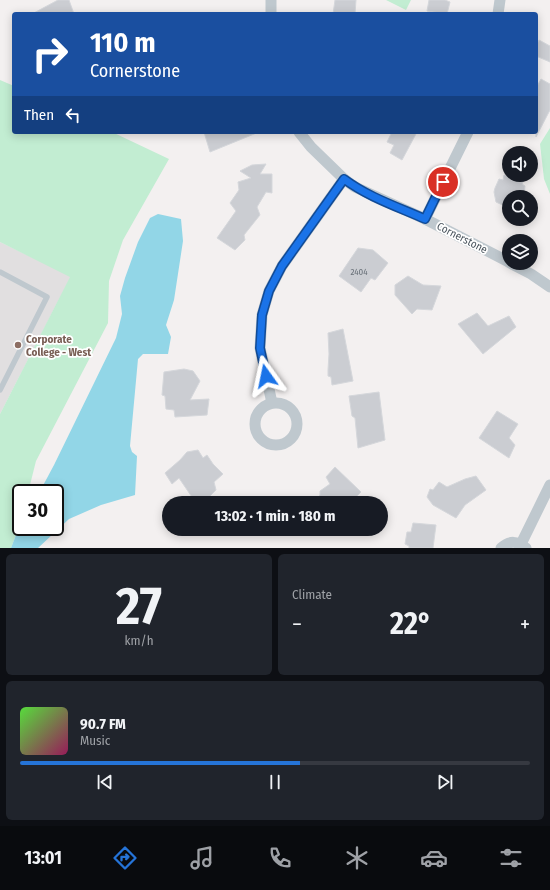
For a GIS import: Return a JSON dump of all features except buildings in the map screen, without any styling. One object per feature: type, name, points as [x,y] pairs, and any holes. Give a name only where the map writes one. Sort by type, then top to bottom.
[{"type":"street","points":[[271,0],[271,12]]},
{"type":"street","points":[[498,12],[500,0]]},
{"type":"street","name":"Cornerstone","points":[[301,134],[311,147],[344,179],[365,192],[425,219],[502,259]]},
{"type":"street","points":[[425,219],[467,134]]},
{"type":"street","points":[[272,403],[260,348],[262,315],[269,291],[282,266],[344,179]]},
{"type":"street","name":"Cornerstone","points":[[523,270],[550,287]]},
{"type":"street","points":[[501,548],[508,543],[517,542],[524,546],[550,484]]},
{"type":"lane","points":[[0,272],[47,297],[0,390]]},
{"type":"shaded area","name":"Corporate College - West","points":[[0,242],[71,276],[0,414]]},
{"type":"green space","points":[[386,0],[411,0],[406,10]]},
{"type":"green space","points":[[0,80],[12,85],[12,134],[116,134],[169,159],[123,240],[109,281],[108,323],[36,461],[30,484],[12,484],[12,536],[16,536],[11,548],[0,548],[0,414],[70,277],[0,242]]},
{"type":"green space","points":[[550,128],[550,194],[544,179],[540,144]]},
{"type":"water","points":[[158,214],[181,219],[183,241],[174,300],[166,325],[171,337],[168,354],[143,354],[138,359],[130,446],[132,452],[137,456],[135,495],[101,505],[69,519],[64,524],[64,484],[44,484],[116,338],[122,314],[120,296],[125,278],[138,242],[150,218]]},
{"type":"water","points":[[16,536],[51,536],[38,548],[11,548]]},
{"type":"place","name":"Corporate College - West","points":[[18,345]]},
{"type":"route","points":[[266,376],[260,348],[262,315],[269,291],[282,266],[344,179],[370,195],[425,219],[443,182]]}]
